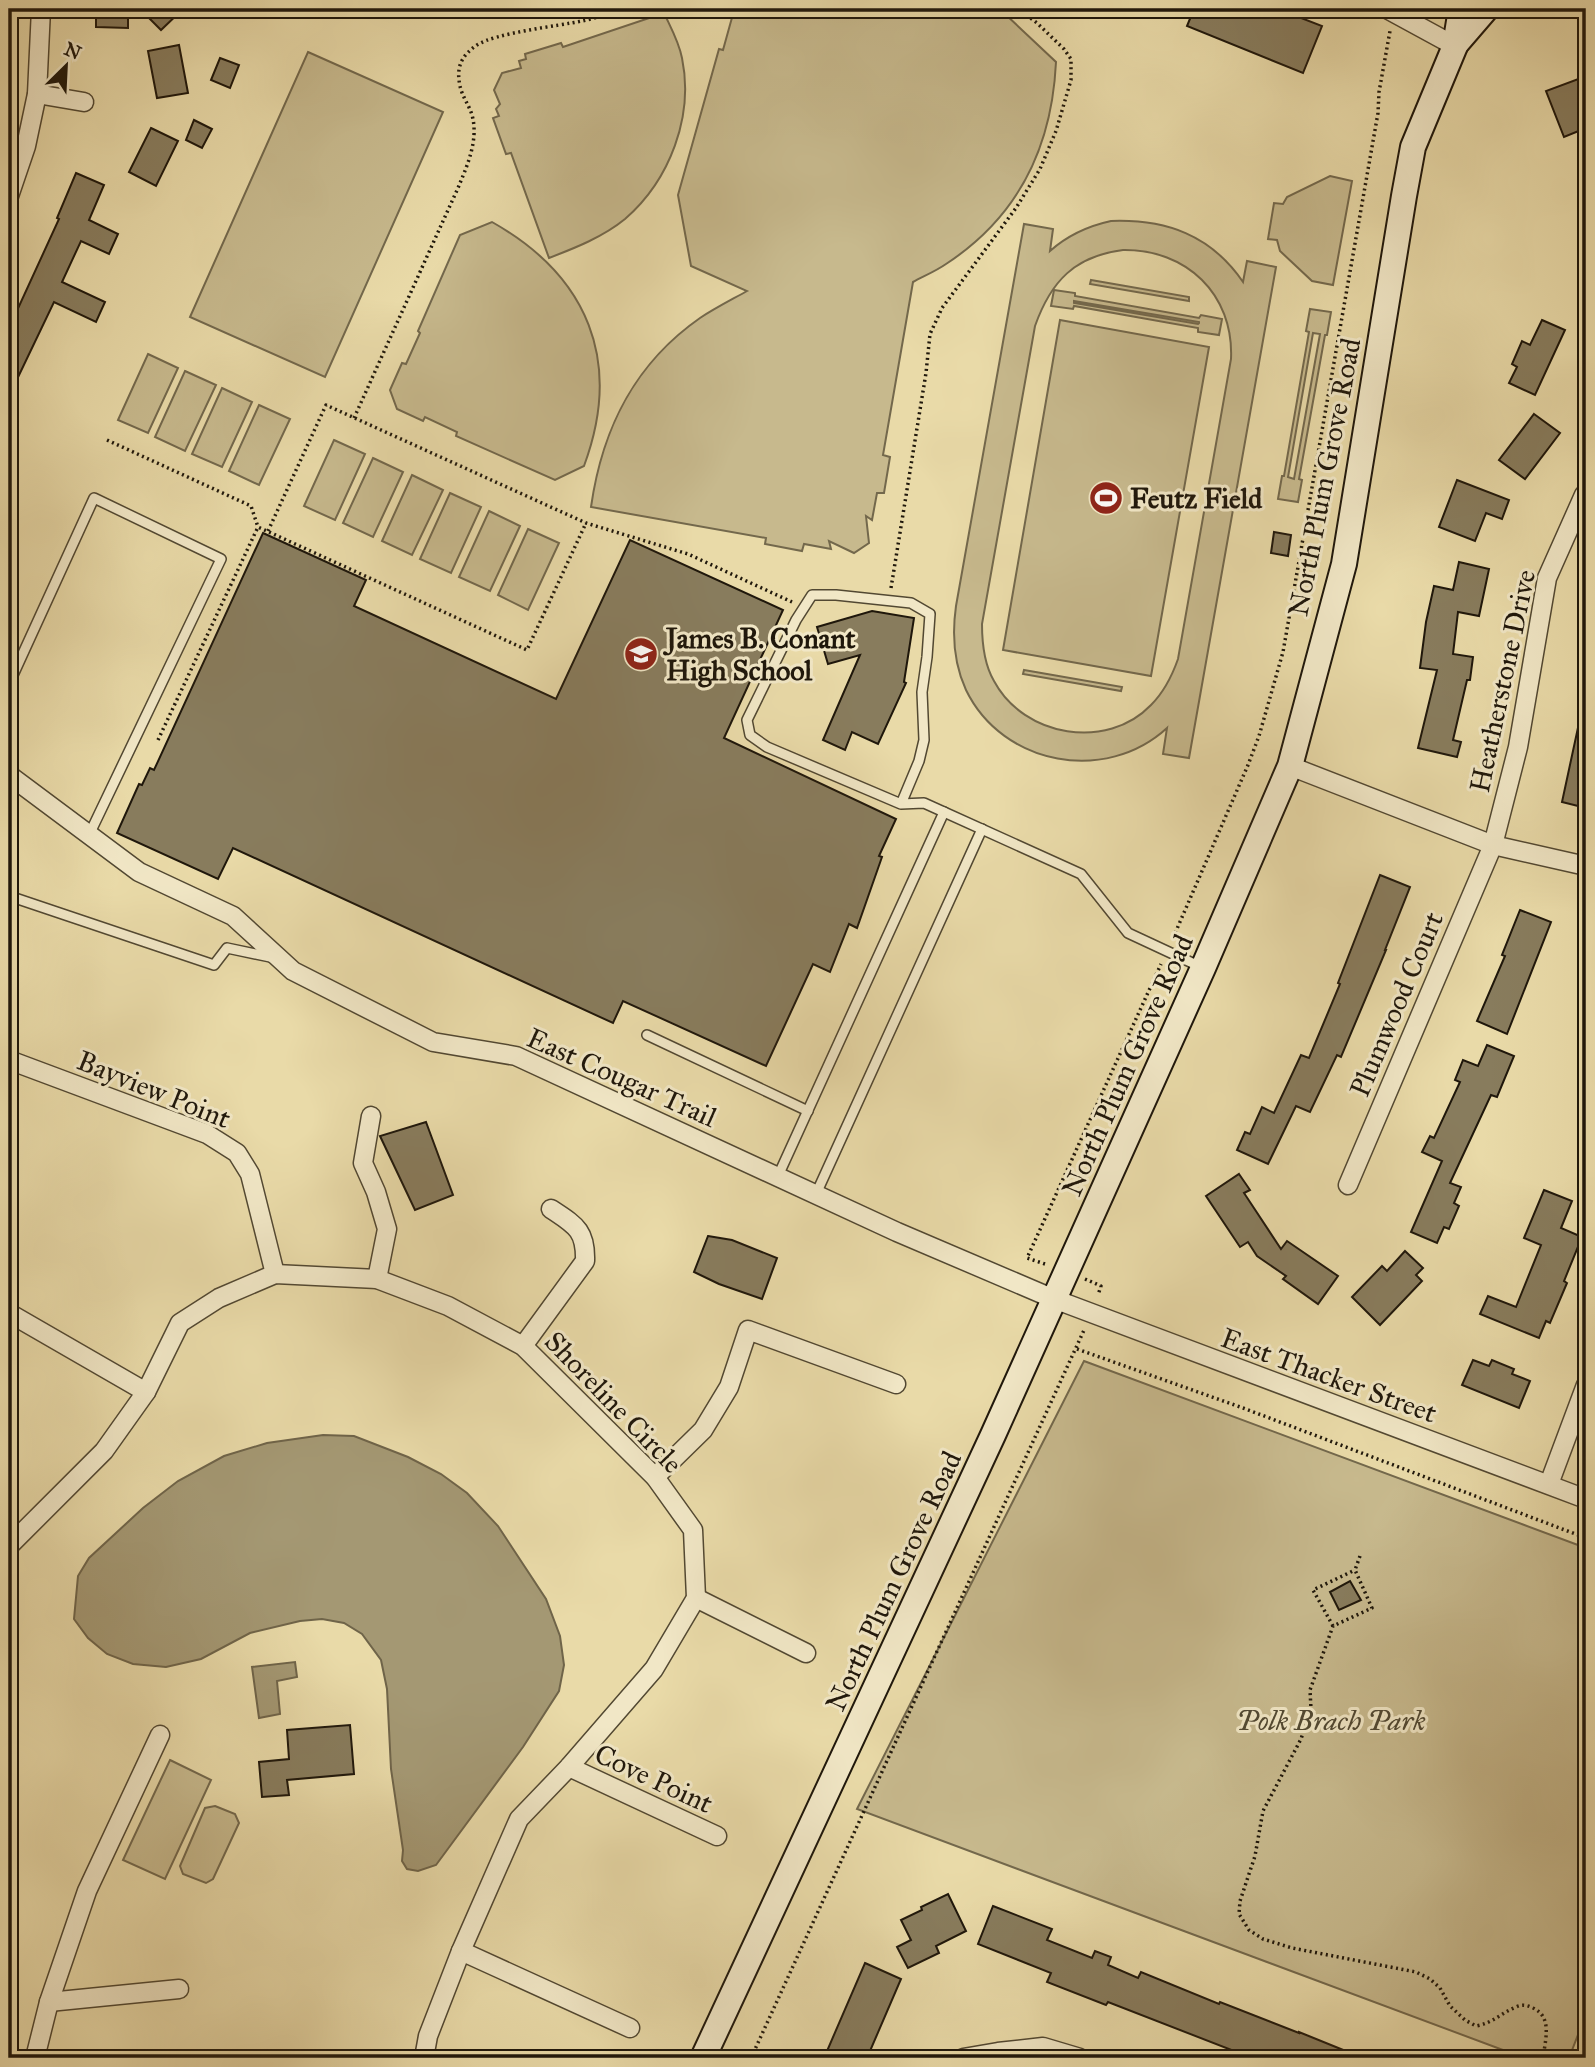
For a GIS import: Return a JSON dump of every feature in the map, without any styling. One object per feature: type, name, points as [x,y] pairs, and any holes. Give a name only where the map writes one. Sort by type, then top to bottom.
[{"type":"street","points":[[9,196],[26,146],[37,94],[41,9]]},
{"type":"street","name":"North Plum Grove Road","points":[[703,2058],[993,1435],[1203,968],[1290,766],[1345,564],[1413,147],[1455,46],[1461,9]]},
{"type":"street","name":"North Plum Grove Road","points":[[1455,46],[1486,9]]},
{"type":"street","points":[[1392,11],[1455,46]]},
{"type":"street","points":[[37,94],[84,102]]},
{"type":"street","name":"Heatherstone Drive","points":[[1493,845],[1518,747],[1546,578],[1586,493]]},
{"type":"street","points":[[1290,766],[1493,845],[1586,866]]},
{"type":"street","name":"East Cougar Trail","points":[[9,775],[139,872],[233,916],[293,971],[433,1042],[516,1056],[897,1232],[1054,1299]]},
{"type":"street","name":"Plumwood Court","points":[[1348,1185],[1493,845]]},
{"type":"street","name":"Bayview Point","points":[[9,1060],[207,1134],[237,1153],[250,1174],[275,1274]]},
{"type":"street","points":[[371,1116],[363,1163],[376,1192],[387,1229],[377,1279]]},
{"type":"street","points":[[523,1346],[585,1261],[586,1244],[578,1228],[551,1209]]},
{"type":"street","name":"Shoreline Circle","points":[[9,1546],[104,1451],[146,1392],[180,1323],[219,1298],[275,1274],[377,1279],[449,1306],[523,1346],[655,1477],[693,1530],[696,1598]]},
{"type":"street","name":"East Thacker Street","points":[[1054,1299],[1586,1499]]},
{"type":"street","points":[[9,1313],[146,1392]]},
{"type":"street","points":[[655,1477],[703,1430],[729,1387],[748,1330],[897,1384]]},
{"type":"street","points":[[1549,1485],[1586,1385]]},
{"type":"street","points":[[424,2058],[428,2036],[461,1951],[519,1819],[569,1767],[654,1669],[696,1598],[806,1653]]},
{"type":"street","points":[[35,2058],[49,2001],[87,1891],[160,1735]]},
{"type":"street","name":"Cove Point","points":[[569,1767],[717,1836]]},
{"type":"street","points":[[461,1951],[630,2028]]},
{"type":"street","points":[[49,2001],[179,1989]]},
{"type":"street","points":[[963,2058],[1043,2047],[1080,2058]]},
{"type":"lane","points":[[9,684],[94,498],[221,559],[89,835]]},
{"type":"lane","points":[[901,804],[919,761],[924,740],[922,692],[930,614],[911,603],[813,595],[796,620],[747,720],[750,735],[767,747],[901,804],[924,803],[1081,874],[1128,933],[1203,968]]},
{"type":"lane","points":[[778,1176],[944,812]]},
{"type":"lane","points":[[816,1194],[982,829]]},
{"type":"lane","points":[[9,896],[214,965],[227,948],[280,959]]},
{"type":"lane","points":[[647,1035],[808,1111]]},
{"type":"path","points":[[354,418],[469,160],[474,138],[472,116],[461,92],[459,63],[480,43],[498,37],[587,20],[624,9]]},
{"type":"path","points":[[888,600],[895,572],[898,535],[926,373],[930,334],[942,308],[989,247],[1040,169],[1056,131],[1071,80],[1070,59],[1064,49],[1025,14],[1010,9]]},
{"type":"path","points":[[1027,1258],[1167,951],[1259,736],[1283,652],[1378,113],[1392,11]]},
{"type":"path","points":[[268,531],[326,405],[586,523],[688,554],[805,607]]},
{"type":"path","points":[[107,440],[251,506],[258,527],[158,740]]},
{"type":"path","points":[[258,527],[527,650],[586,523]]},
{"type":"path","points":[[751,2058],[1076,1349],[1243,1408],[1586,1538]]},
{"type":"path","points":[[1360,1556],[1355,1570],[1372,1608],[1333,1626],[1310,1690],[1311,1709],[1301,1739],[1263,1811],[1255,1856],[1240,1901],[1239,1914],[1249,1930],[1263,1939],[1292,1948],[1416,1972],[1430,1979],[1440,1988],[1450,2007],[1476,2026],[1489,2024],[1517,2007],[1527,2005],[1538,2010],[1546,2021],[1543,2058]]},
{"type":"path","points":[[1333,1626],[1313,1590],[1355,1570]]},
{"type":"green space","points":[[731,9],[988,9],[1005,14],[1056,62],[1047,123],[1038,151],[1011,202],[993,225],[971,245],[942,267],[913,282],[883,455],[890,457],[884,493],[877,493],[872,520],[866,516],[869,543],[854,553],[829,541],[831,549],[804,544],[802,551],[765,544],[766,538],[591,507],[603,451],[625,400],[639,377],[677,336],[706,314],[747,291],[691,266],[678,195],[719,49],[723,50],[733,14]]},
{"type":"green space","points":[[664,13],[679,46],[685,80],[681,124],[666,166],[655,186],[625,219],[598,237],[549,258],[511,153],[506,154],[493,118],[499,116],[496,109],[500,104],[494,90],[502,73],[521,68],[519,61],[526,59],[525,54],[561,43],[563,47]]},
{"type":"green space","points":[[308,52],[443,112],[325,377],[190,317]]},
{"type":"green space","points":[[1330,176],[1352,181],[1333,285],[1312,281],[1280,251],[1277,240],[1268,239],[1274,203],[1283,204],[1287,197]]},
{"type":"green space","points":[[1111,221],[1150,223],[1186,233],[1217,252],[1243,282],[1247,261],[1276,267],[1189,758],[1163,754],[1167,728],[1142,746],[1115,756],[1086,761],[1058,758],[1030,750],[1004,736],[983,716],[966,690],[957,659],[954,638],[956,606],[1024,224],[1053,229],[1050,251],[1086,228]],"holes":[[[1123,250],[1167,257],[1186,267],[1202,280],[1215,296],[1224,314],[1230,336],[1231,359],[1178,659],[1173,672],[1156,700],[1133,719],[1112,729],[1067,731],[1045,725],[1025,715],[1008,700],[988,668],[982,624],[1035,326],[1041,310],[1057,284],[1078,265],[1106,253]]]},
{"type":"green space","points":[[492,222],[525,244],[552,268],[574,295],[589,325],[597,357],[600,391],[595,428],[584,466],[555,480],[456,436],[457,432],[425,417],[423,421],[397,409],[390,390],[420,333],[418,331],[460,235]]},
{"type":"green space","points":[[1091,280],[1189,297],[1189,301],[1090,284]]},
{"type":"green space","points":[[1054,290],[1199,318],[1201,315],[1222,319],[1219,335],[1198,332],[1198,328],[1074,306],[1073,309],[1051,306]],"holes":[[[1074,301],[1199,322],[1198,324]]]},
{"type":"green space","points":[[1310,309],[1331,312],[1299,479],[1302,480],[1298,502],[1278,499],[1309,332],[1306,331]],"holes":[[[1313,333],[1320,334],[1294,479],[1288,477]]]},
{"type":"green space","name":"Feutz Field","points":[[1060,320],[1209,347],[1151,676],[1003,650]]},
{"type":"green space","points":[[148,354],[178,368],[148,433],[118,420]]},
{"type":"green space","points":[[185,371],[216,385],[185,451],[155,437]]},
{"type":"green space","points":[[222,388],[252,402],[222,467],[192,454]]},
{"type":"green space","points":[[259,405],[290,419],[259,485],[229,471]]},
{"type":"green space","points":[[334,440],[365,454],[335,520],[304,506]]},
{"type":"green space","points":[[373,458],[403,472],[373,537],[343,523]]},
{"type":"green space","points":[[412,475],[443,490],[412,555],[382,541]]},
{"type":"green space","points":[[450,493],[481,507],[451,573],[420,559]]},
{"type":"green space","points":[[489,511],[520,526],[490,591],[459,577]]},
{"type":"green space","points":[[528,529],[559,543],[528,610],[498,595]]},
{"type":"green space","points":[[1024,670],[1122,687],[1121,691],[1023,674]]},
{"type":"green space","name":"Polk Brach Park","points":[[1084,1361],[1586,1548],[1586,2014],[1569,2058],[1511,2058],[1511,2053],[857,1809]]},
{"type":"green space","points":[[170,1760],[211,1780],[165,1879],[123,1860]]},
{"type":"green space","points":[[215,1806],[235,1814],[239,1823],[213,1879],[206,1883],[183,1874],[180,1866],[205,1808]]},
{"type":"shaded area","points":[[323,1435],[354,1436],[408,1457],[441,1474],[467,1493],[498,1526],[546,1599],[560,1636],[564,1665],[559,1691],[523,1747],[436,1865],[418,1871],[407,1869],[402,1861],[403,1850],[391,1769],[387,1689],[381,1660],[362,1634],[344,1623],[322,1619],[300,1621],[250,1633],[201,1659],[166,1667],[133,1664],[107,1654],[88,1638],[74,1619],[78,1576],[89,1558],[143,1508],[178,1481],[224,1456],[267,1443]]},
{"type":"shaded area","points":[[295,1662],[297,1677],[277,1681],[280,1714],[259,1718],[252,1667]]},
{"type":"building","points":[[96,9],[128,9],[128,28],[96,27]]},
{"type":"building","points":[[140,9],[183,9],[161,30]]},
{"type":"building","points":[[1194,9],[1278,9],[1322,26],[1303,73],[1187,26]]},
{"type":"building","points":[[179,45],[188,93],[157,98],[148,51]]},
{"type":"building","points":[[220,58],[239,65],[230,88],[211,80]]},
{"type":"building","points":[[1581,78],[1586,90],[1586,128],[1564,137],[1546,91]]},
{"type":"building","points":[[194,120],[212,129],[202,148],[186,140]]},
{"type":"building","points":[[151,128],[178,141],[156,186],[129,172]]},
{"type":"building","points":[[76,173],[104,185],[89,220],[118,234],[109,254],[81,241],[62,282],[105,302],[96,322],[54,302],[9,396],[9,328],[59,219],[57,218]]},
{"type":"building","points":[[1542,320],[1565,330],[1535,395],[1509,383],[1517,367],[1512,364],[1522,341],[1530,345]]},
{"type":"building","points":[[1534,414],[1560,433],[1525,479],[1499,460]]},
{"type":"building","points":[[1457,480],[1509,500],[1502,519],[1486,513],[1475,541],[1439,527]]},
{"type":"building","points":[[1274,532],[1291,535],[1288,556],[1271,553]]},
{"type":"building","name":"James B. Conant High School","points":[[263,533],[366,580],[354,606],[556,699],[630,540],[783,610],[724,738],[896,819],[879,856],[882,857],[857,928],[849,924],[830,972],[813,964],[766,1066],[623,1001],[613,1023],[233,848],[218,879],[117,833],[139,784],[142,785],[150,768],[154,770]]},
{"type":"building","points":[[1459,562],[1489,569],[1479,616],[1458,612],[1453,654],[1473,657],[1470,680],[1467,680],[1453,740],[1461,742],[1457,757],[1418,748],[1437,670],[1420,668],[1426,622],[1434,586],[1453,590]]},
{"type":"building","points":[[872,611],[914,618],[904,682],[906,683],[878,744],[852,732],[845,750],[823,740],[860,655],[828,664],[817,627]]},
{"type":"building","points":[[1579,723],[1586,723],[1586,808],[1562,802]]},
{"type":"building","points":[[1380,875],[1410,887],[1341,1057],[1337,1055],[1310,1112],[1296,1106],[1268,1164],[1237,1150],[1245,1132],[1250,1134],[1262,1107],[1274,1113],[1301,1055],[1309,1058],[1340,984],[1338,983]]},
{"type":"building","points":[[1520,910],[1551,922],[1507,1034],[1477,1021],[1505,956],[1502,955]]},
{"type":"building","points":[[1487,1045],[1514,1056],[1497,1097],[1491,1095],[1450,1183],[1461,1187],[1454,1203],[1459,1206],[1449,1229],[1444,1227],[1437,1243],[1411,1232],[1442,1161],[1422,1152],[1430,1136],[1434,1138],[1460,1082],[1455,1080],[1463,1060],[1478,1066]]},
{"type":"building","points":[[426,1122],[453,1195],[415,1210],[380,1136]]},
{"type":"building","points":[[1239,1174],[1250,1190],[1244,1193],[1281,1249],[1287,1241],[1338,1276],[1318,1304],[1283,1279],[1286,1276],[1257,1256],[1248,1242],[1240,1247],[1206,1196]]},
{"type":"building","points":[[1544,1190],[1572,1201],[1561,1228],[1582,1237],[1550,1323],[1546,1321],[1539,1338],[1480,1314],[1488,1296],[1516,1307],[1541,1245],[1524,1238]]},
{"type":"building","points":[[708,1236],[732,1240],[777,1258],[762,1299],[694,1272]]},
{"type":"building","points":[[1405,1251],[1423,1268],[1416,1275],[1422,1281],[1380,1325],[1352,1297],[1382,1266],[1387,1271]]},
{"type":"building","points":[[1473,1360],[1489,1366],[1492,1360],[1514,1369],[1512,1374],[1530,1381],[1519,1408],[1462,1385]]},
{"type":"building","points":[[1350,1581],[1361,1600],[1339,1610],[1330,1592]]},
{"type":"building","points":[[350,1725],[354,1774],[287,1780],[289,1795],[262,1797],[259,1762],[289,1759],[287,1730]]},
{"type":"building","points":[[948,1894],[966,1931],[936,1946],[939,1953],[908,1968],[897,1947],[911,1940],[901,1920]]},
{"type":"building","points":[[993,1906],[1052,1929],[1047,1940],[1092,1958],[1095,1951],[1111,1957],[1108,1965],[1138,1978],[1141,1972],[1363,2058],[1252,2058],[1108,2002],[1106,2005],[1047,1982],[1051,1973],[978,1944]]},
{"type":"building","points":[[865,1963],[901,1979],[867,2058],[824,2058]]},
{"type":"place","name":"Feutz Field","points":[[1106,498]]},
{"type":"place","name":"James B. Conant High School","points":[[641,654]]}]
